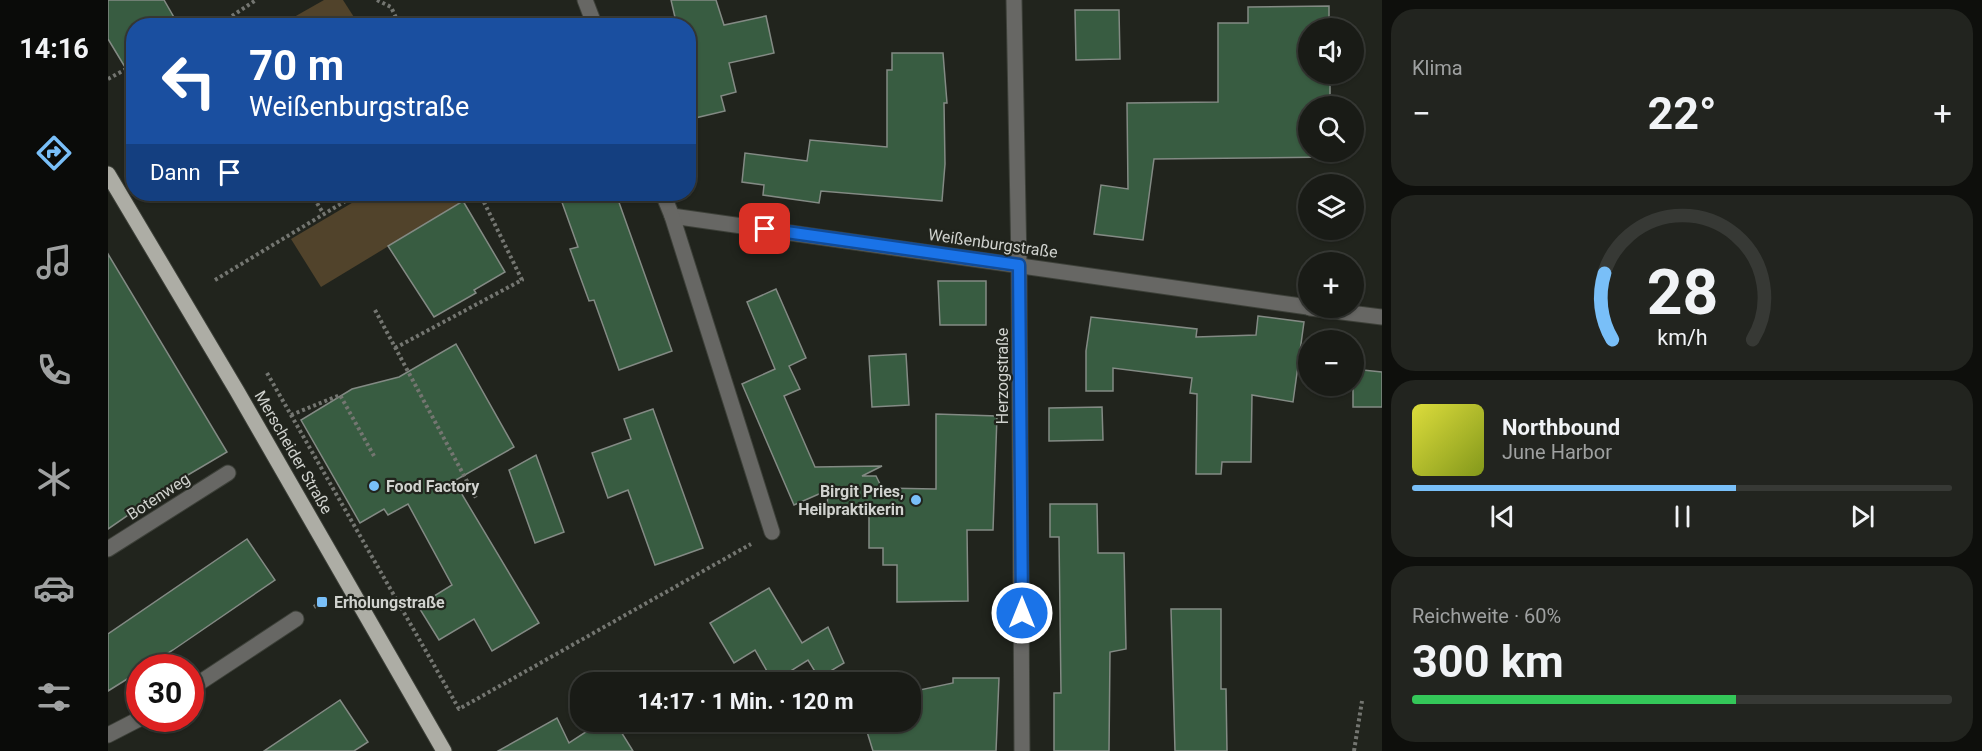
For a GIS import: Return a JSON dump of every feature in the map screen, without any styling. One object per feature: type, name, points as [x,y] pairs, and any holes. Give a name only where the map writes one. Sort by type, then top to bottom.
[{"type":"main road","name":"Merscheider Straße","points":[[108,174],[226,372],[444,751]]},
{"type":"street","points":[[585,0],[592,18]]},
{"type":"street","name":"Herzogstraße","points":[[1014,0],[1019,265],[1022,751]]},
{"type":"street","points":[[666,201],[772,532]]},
{"type":"street","name":"Weißenburgstraße","points":[[672,216],[1298,305]]},
{"type":"street","name":"Weißenburgstraße","points":[[1364,315],[1382,317]]},
{"type":"street","name":"Botenweg","points":[[108,549],[228,473]]},
{"type":"street","points":[[204,680],[296,619]]},
{"type":"street","points":[[108,735],[126,726]]},
{"type":"path","points":[[229,18],[256,0]]},
{"type":"path","points":[[377,0],[391,7],[396,18]]},
{"type":"path","points":[[108,79],[126,69]]},
{"type":"path","points":[[316,201],[323,213]]},
{"type":"path","points":[[215,280],[344,201]]},
{"type":"path","points":[[395,348],[522,280],[483,201]]},
{"type":"path","points":[[375,310],[476,498]]},
{"type":"path","points":[[267,373],[459,709],[772,532]]},
{"type":"path","points":[[291,415],[340,395],[374,456]]},
{"type":"path","points":[[1354,751],[1362,701]]},
{"type":"shaded area","points":[[324,0],[343,0],[355,18],[292,18]]},
{"type":"shaded area","points":[[355,201],[463,201],[321,287],[291,239]]},
{"type":"building","points":[[108,0],[164,0],[174,18],[126,18],[126,69],[108,39]]},
{"type":"building","points":[[671,0],[716,0],[724,25],[766,16],[774,53],[729,63],[736,92],[721,96],[725,111],[696,118],[696,18],[675,18]]},
{"type":"building","points":[[1329,6],[1329,18],[1298,18],[1298,84],[1330,84],[1330,96],[1298,96],[1298,157],[1154,159],[1143,240],[1094,234],[1101,185],[1128,189],[1127,103],[1218,102],[1218,23],[1248,23],[1248,7]]},
{"type":"building","points":[[1075,10],[1119,10],[1120,59],[1076,60]]},
{"type":"building","points":[[892,53],[943,53],[947,103],[944,103],[945,164],[942,201],[821,191],[819,203],[763,195],[764,185],[742,182],[745,153],[807,161],[810,140],[887,147],[887,70],[892,70]]},
{"type":"building","points":[[463,201],[505,272],[474,290],[476,293],[434,317],[388,246]]},
{"type":"building","points":[[562,201],[618,201],[672,351],[619,370],[594,300],[589,301],[570,249],[578,247]]},
{"type":"building","points":[[108,254],[227,452],[176,482],[108,529]]},
{"type":"building","points":[[938,281],[986,281],[986,325],[940,325]]},
{"type":"building","points":[[776,289],[806,358],[789,366],[800,389],[784,396],[815,467],[882,466],[862,476],[876,476],[882,488],[936,489],[936,414],[997,416],[993,530],[967,530],[968,601],[897,602],[897,565],[883,565],[883,548],[869,548],[869,514],[827,513],[828,490],[794,505],[742,384],[775,369],[747,302]]},
{"type":"building","points":[[1258,316],[1304,322],[1303,330],[1298,330],[1298,366],[1293,402],[1252,395],[1251,462],[1222,462],[1221,474],[1196,474],[1197,394],[1190,393],[1192,378],[1113,368],[1113,391],[1086,391],[1086,351],[1091,317],[1197,329],[1196,337],[1256,335]]},
{"type":"building","points":[[456,344],[514,447],[454,481],[539,623],[492,651],[474,619],[439,640],[418,606],[452,585],[408,504],[388,515],[384,509],[360,523],[301,420],[352,389],[399,377]]},
{"type":"building","points":[[906,354],[909,405],[872,407],[869,356]]},
{"type":"building","points":[[1364,370],[1382,372],[1382,407],[1353,407],[1353,396],[1364,396]]},
{"type":"building","points":[[1102,407],[1103,440],[1049,441],[1049,408]]},
{"type":"building","points":[[653,409],[703,548],[655,565],[628,490],[608,498],[592,453],[631,439],[624,419]]},
{"type":"building","points":[[536,455],[564,532],[535,543],[509,470]]},
{"type":"building","points":[[1050,504],[1097,504],[1098,553],[1124,553],[1126,649],[1110,652],[1109,751],[1054,751],[1054,693],[1061,693],[1059,537],[1050,537]]},
{"type":"building","points":[[247,539],[275,580],[167,654],[126,654],[126,680],[108,691],[108,634]]},
{"type":"building","points":[[769,588],[802,643],[828,627],[844,663],[829,672],[815,672],[808,660],[789,672],[767,672],[755,650],[734,663],[710,623]]},
{"type":"building","points":[[1171,609],[1221,609],[1221,689],[1226,689],[1227,751],[1175,751]]},
{"type":"building","points":[[953,678],[999,678],[996,751],[873,751],[867,732],[921,732],[921,690],[953,683]]},
{"type":"building","points":[[340,700],[368,742],[354,751],[264,751]]},
{"type":"building","points":[[557,718],[569,743],[586,732],[621,732],[633,751],[498,751]]},
{"type":"place","name":"Food Factory","points":[[374,486]]},
{"type":"place","name":"Birgit Pries, Heilpraktikerin","points":[[916,500]]},
{"type":"place","name":"Erholungstraße","points":[[322,602]]},
{"type":"route","points":[[765,229],[1019,265],[1022,613]]}]
